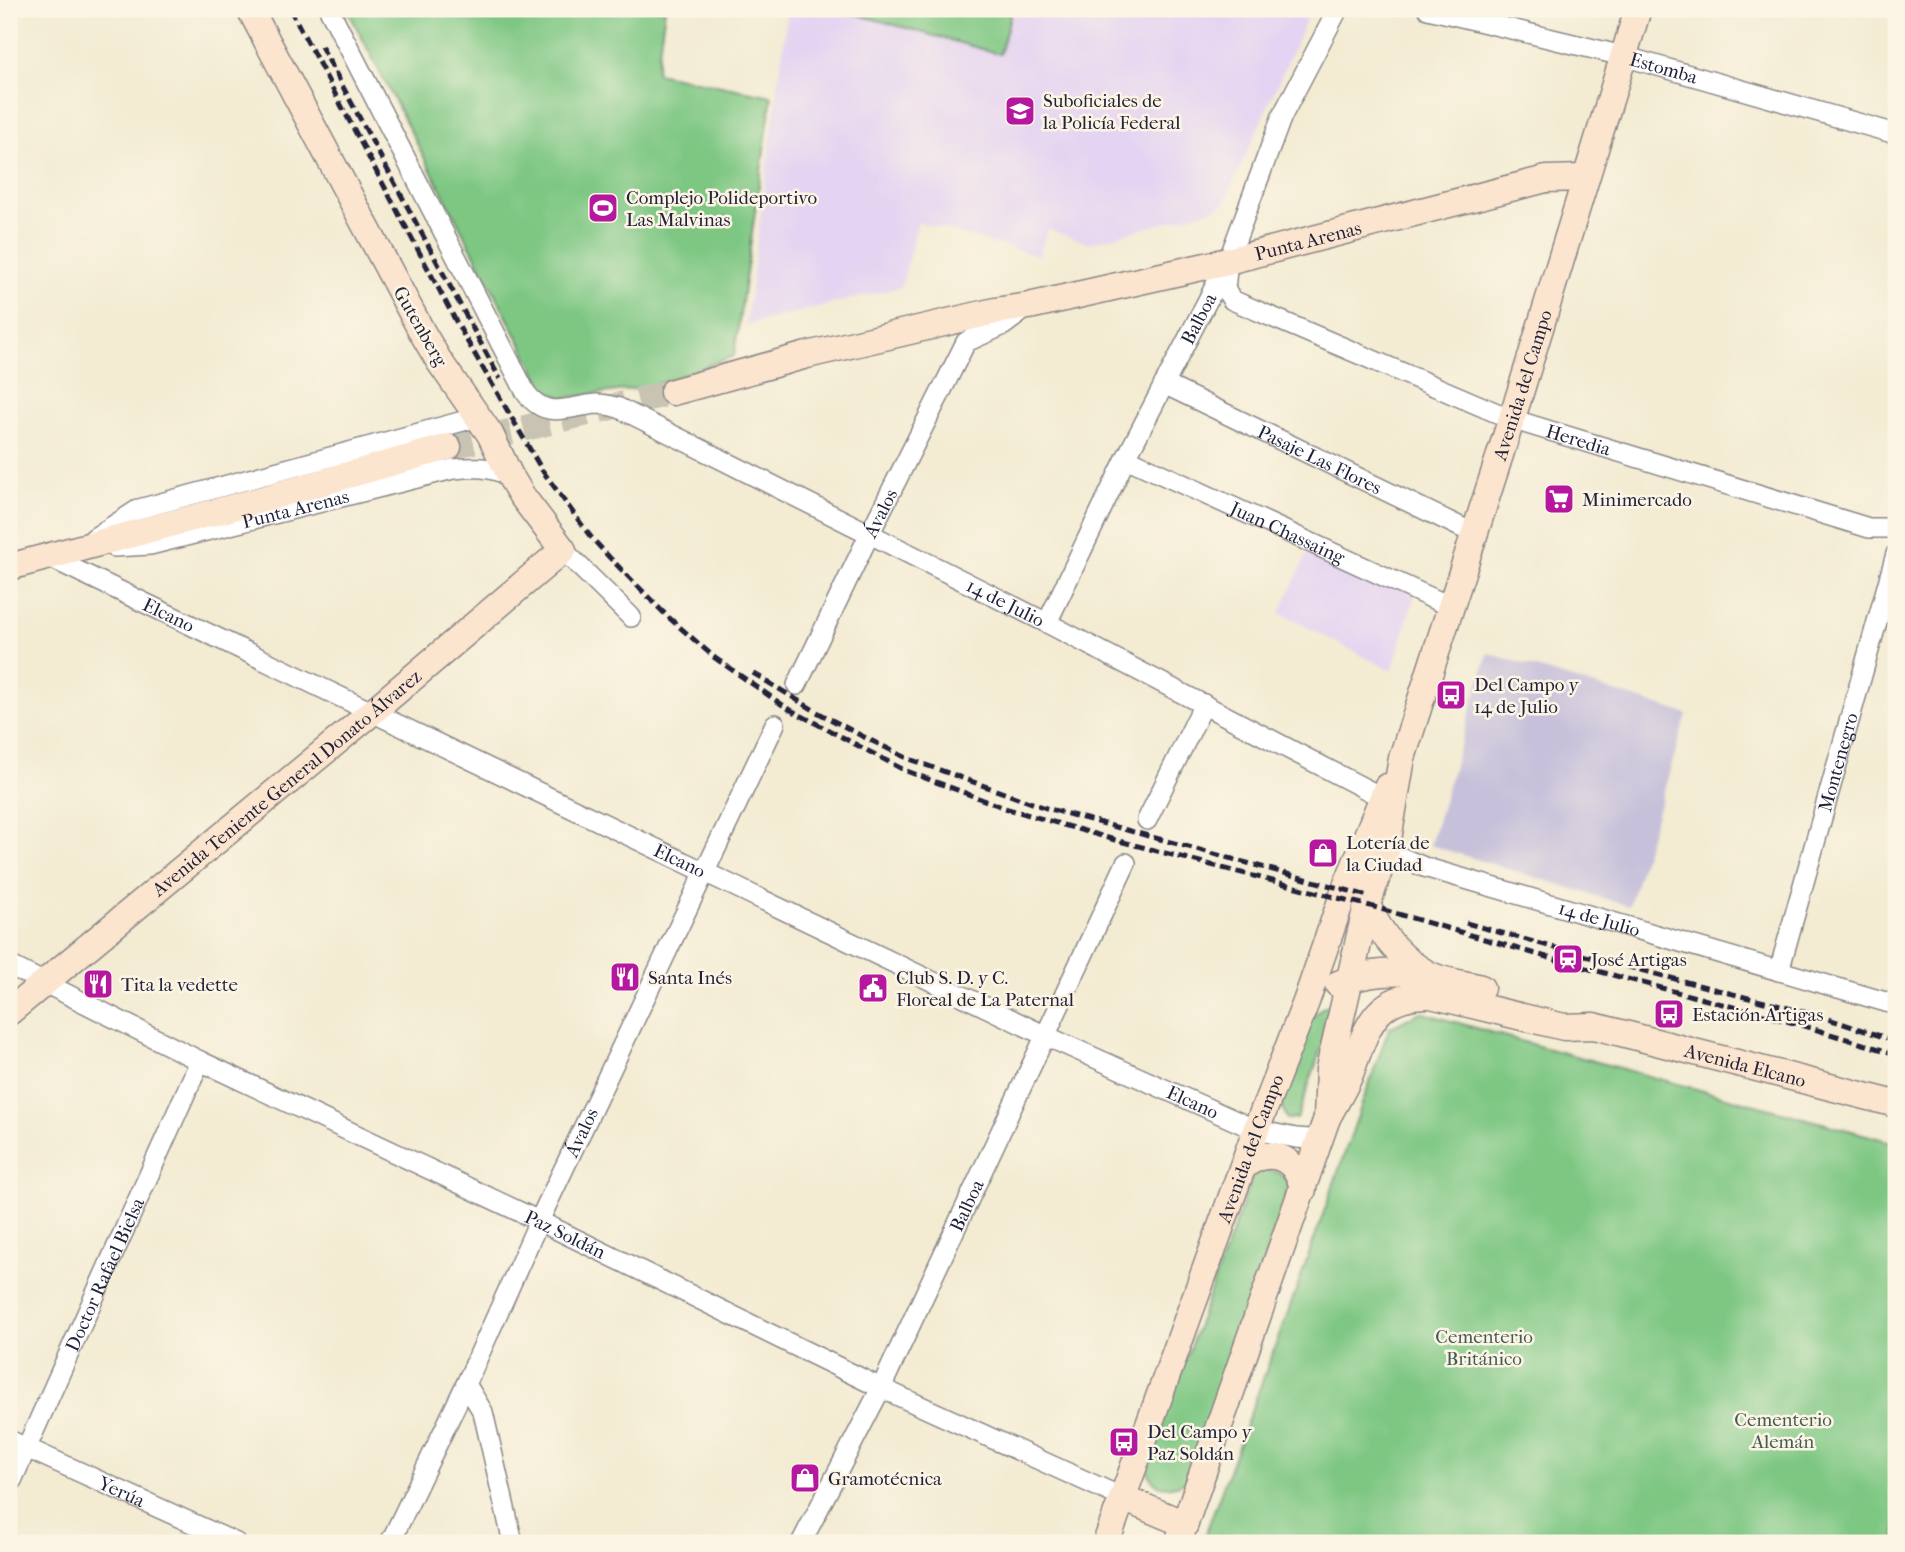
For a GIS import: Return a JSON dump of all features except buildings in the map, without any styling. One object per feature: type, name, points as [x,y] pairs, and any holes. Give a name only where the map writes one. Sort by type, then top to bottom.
[{"type":"main road","name":"Gutenberg","points":[[250,9],[422,332],[490,434],[510,476],[563,550]]},
{"type":"main road","name":"Avenida del Campo","points":[[1324,1127],[1329,1069],[1367,905],[1386,851],[1402,758],[1475,534],[1638,9]]},
{"type":"main road","name":"Punta Arenas","points":[[673,392],[807,355],[1228,261],[1546,179],[1586,178]]},
{"type":"main road","name":"Punta Arenas","points":[[9,567],[448,447]]},
{"type":"main road","name":"Avenida Teniente General Donato Álvarez","points":[[9,1012],[371,713],[563,550]]},
{"type":"main road","name":"Avenida del Campo","points":[[1106,1543],[1256,1130],[1306,1002],[1345,889],[1381,797],[1402,758]]},
{"type":"main road","points":[[1367,905],[1378,926],[1392,945],[1409,961],[1423,985]]},
{"type":"main road","name":"Avenida Elcano","points":[[1306,1002],[1351,978],[1391,972],[1447,998],[1564,1027],[1594,1026],[1896,1104]]},
{"type":"main road","name":"Avenida del Campo","points":[[1182,1534],[1324,1127],[1348,1078],[1369,1024],[1378,1012],[1423,985]]},
{"type":"main road","points":[[1244,1166],[1262,1156],[1281,1158],[1297,1171],[1303,1190]]},
{"type":"main road","points":[[1123,1498],[1182,1534]]},
{"type":"street","name":"14 de Julio","points":[[329,9],[533,402],[551,410],[595,404],[630,413],[1204,704],[1381,797]]},
{"type":"street","name":"Balboa","points":[[1047,624],[1126,458],[1228,261],[1282,116],[1338,9]]},
{"type":"street","name":"Estomba","points":[[1428,9],[1623,56],[1896,134]]},
{"type":"street","name":"Heredia","points":[[1228,261],[1225,289],[1232,300],[1511,419],[1869,528],[1896,528]]},
{"type":"street","name":"Punta Arenas","points":[[966,342],[1004,325],[1030,306]]},
{"type":"street","name":"Ávalos","points":[[797,685],[966,342]]},
{"type":"street","name":"Pasaje Las Flores","points":[[1164,384],[1475,534]]},
{"type":"street","name":"Punta Arenas","points":[[78,549],[139,509],[478,417]]},
{"type":"street","name":"Juan Chassaing","points":[[1126,458],[1451,607]]},
{"type":"street","name":"Punta Arenas","points":[[78,549],[150,545],[453,469],[495,469],[510,476]]},
{"type":"street","name":"Gutenberg","points":[[563,550],[631,617]]},
{"type":"street","name":"Montenegro","points":[[1779,971],[1896,554]]},
{"type":"street","name":"Elcano","points":[[49,557],[1046,1036],[1256,1130],[1309,1139],[1324,1127]]},
{"type":"street","points":[[1147,820],[1204,704]]},
{"type":"street","name":"Ávalos","points":[[390,1543],[466,1384],[539,1220],[775,724]]},
{"type":"street","name":"14 de Julio","points":[[1386,851],[1424,867],[1896,1005]]},
{"type":"street","name":"Balboa","points":[[802,1543],[881,1388],[1126,863]]},
{"type":"street","name":"Paz Soldán","points":[[9,965],[200,1061],[539,1220],[881,1388],[1123,1498]]},
{"type":"street","name":"Doctor Rafael Bielsa","points":[[9,1487],[18,1444],[200,1061]]},
{"type":"street","points":[[466,1384],[483,1412],[513,1543]]},
{"type":"street","name":"Yerúa","points":[[18,1444],[236,1543]]},
{"type":"shaded area","name":"Suboficiales de la Policía Federal","points":[[788,9],[1304,9],[1307,18],[1224,204],[1212,210],[1089,243],[1047,229],[1039,256],[918,222],[901,287],[746,325]]},
{"type":"shaded area","points":[[1311,546],[1415,595],[1392,671],[1280,613]]},
{"type":"shaded area","points":[[1488,653],[1687,714],[1629,906],[1430,845]]},
{"type":"green space","name":"Complejo Polideportivo Las Malvinas","points":[[347,9],[665,9],[656,73],[772,96],[734,356],[649,387],[563,398],[545,390]]},
{"type":"green space","points":[[837,9],[1012,9],[1000,54]]},
{"type":"green space","points":[[1329,1005],[1334,1011],[1297,1119],[1287,1119],[1280,1101],[1306,1024],[1320,1009]]},
{"type":"green space","name":"Cementerio Británico","points":[[1421,1012],[1896,1143],[1896,1543],[1202,1543],[1298,1285],[1389,1028]]},
{"type":"green space","points":[[1264,1170],[1279,1174],[1290,1184],[1188,1481],[1168,1487],[1158,1485],[1146,1467],[1253,1175]]},
{"type":"tunnel","points":[[448,447],[673,392]]},
{"type":"railway","points":[[290,9],[459,327],[542,470],[590,536],[667,616],[715,658],[787,708],[904,770],[1005,808],[1115,840],[1367,905],[1567,963],[1794,1023],[1896,1054]]},
{"type":"railway","points":[[321,46],[500,379]]},
{"type":"railway","points":[[753,673],[817,712],[909,759],[1046,808],[1368,896]]},
{"type":"railway","points":[[1466,923],[1819,1016],[1896,1041]]},
{"type":"place","name":"Suboficiales de la Policía Federal","points":[[1020,111]]},
{"type":"place","name":"Complejo Polideportivo Las Malvinas","points":[[603,208]]},
{"type":"place","name":"Minimercado","points":[[1559,499]]},
{"type":"place","name":"Del Campo y 14 de Julio","points":[[1451,695]]},
{"type":"place","name":"Lotería de la Ciudad","points":[[1323,853]]},
{"type":"place","name":"José Artigas","points":[[1568,959]]},
{"type":"place","name":"Santa Inés","points":[[625,977]]},
{"type":"place","name":"Tita la vedette","points":[[98,984]]},
{"type":"place","name":"Club S. D. y C. Floreal de La Paternal","points":[[873,988]]},
{"type":"place","name":"Estación Artigas","points":[[1669,1014]]},
{"type":"place","name":"Del Campo y Paz Soldán","points":[[1124,1442]]},
{"type":"place","name":"Gramotécnica","points":[[805,1478]]},
{"type":"park label","name":"Cementerio Alemán","points":[[1783,1430]]}]
